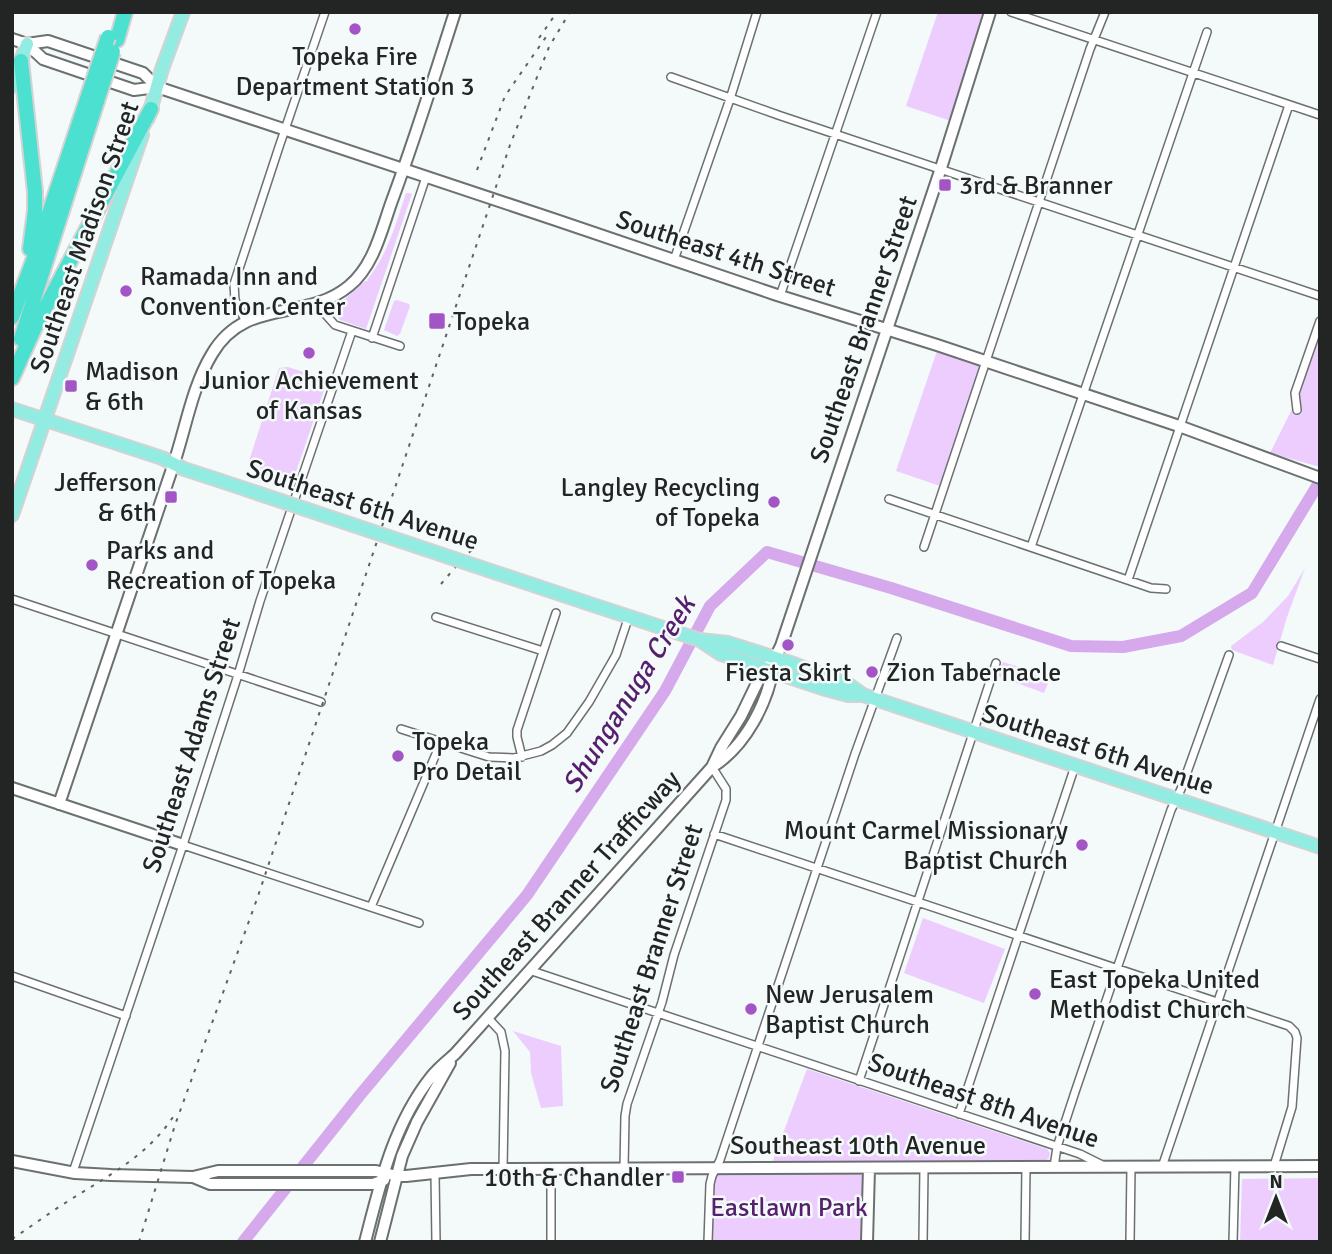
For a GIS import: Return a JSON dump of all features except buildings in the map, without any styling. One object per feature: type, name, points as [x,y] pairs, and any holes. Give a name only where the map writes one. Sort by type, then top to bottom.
[{"type":"highway","points":[[112,39],[115,12]]},
{"type":"highway","points":[[12,367],[92,100],[112,39],[125,12]]},
{"type":"highway","points":[[21,61],[35,192],[27,274]]},
{"type":"highway","points":[[12,317],[92,100]]},
{"type":"highway","points":[[12,378],[35,327],[151,109]]},
{"type":"main road","name":"Southeast Madison Street","points":[[12,515],[183,12]]},
{"type":"main road","points":[[60,804],[198,384],[213,351],[230,332],[246,321],[269,312],[320,303],[340,294],[357,280],[371,259],[455,12]]},
{"type":"main road","name":"Southeast Branner Street","points":[[712,767],[759,678],[771,666],[781,646],[942,169],[988,16]]},
{"type":"main road","name":"Southeast 4th Street","points":[[12,39],[26,44],[43,59],[134,90],[157,87],[780,296],[1179,426],[1320,478]]},
{"type":"main road","name":"Southeast 4th Street","points":[[26,44],[48,41],[143,73],[157,87]]},
{"type":"main road","points":[[12,86],[26,44]]},
{"type":"main road","name":"Southeast 6th Avenue","points":[[18,411],[725,648],[848,695],[869,697],[1320,847]]},
{"type":"main road","name":"Southeast Branner Trafficway","points":[[365,1242],[389,1153],[411,1107],[432,1075],[454,1054],[712,767]]},
{"type":"main road","points":[[12,788],[183,845]]},
{"type":"main road","name":"Southeast Branner Trafficway","points":[[380,1242],[402,1156],[454,1054]]},
{"type":"main road","name":"Southeast 10th Avenue","points":[[12,1161],[73,1172],[193,1177],[218,1171],[376,1171],[383,1177]]},
{"type":"main road","name":"Southeast 10th Avenue","points":[[193,1177],[210,1184],[373,1184],[383,1177],[471,1169],[1320,1166]]},
{"type":"main road","points":[[867,1242],[869,1168]]},
{"type":"street","points":[[246,321],[235,300],[234,285],[325,12]]},
{"type":"street","points":[[674,260],[757,12]]},
{"type":"street","points":[[780,296],[877,12]]},
{"type":"street","points":[[1011,12],[1320,115]]},
{"type":"street","points":[[924,547],[1105,12]]},
{"type":"street","points":[[1031,547],[1207,32]]},
{"type":"street","points":[[670,77],[1320,296]]},
{"type":"street","points":[[1128,580],[1289,105]]},
{"type":"street","points":[[372,338],[426,177]]},
{"type":"street","points":[[320,303],[330,321],[341,328],[400,346]]},
{"type":"street","points":[[1297,410],[1296,393],[1320,321]]},
{"type":"street","name":"Southeast Adams Street","points":[[73,1172],[183,845],[260,601],[352,331]]},
{"type":"street","points":[[890,499],[1151,588],[1166,589]]},
{"type":"street","points":[[12,599],[321,702]]},
{"type":"street","points":[[522,757],[517,730],[556,613]]},
{"type":"street","points":[[401,729],[489,757],[522,757],[541,751],[567,733],[589,702],[616,655],[629,616]]},
{"type":"street","points":[[436,617],[543,651]]},
{"type":"street","points":[[708,1242],[712,1176],[720,1160],[818,869],[855,754],[869,697],[897,638]]},
{"type":"street","points":[[1281,646],[1320,659]]},
{"type":"street","points":[[1054,1167],[1057,1147],[1171,810],[1181,789],[1228,655]]},
{"type":"street","points":[[859,1081],[996,663]]},
{"type":"street","points":[[1162,1167],[1320,699]]},
{"type":"street","points":[[371,907],[441,742]]},
{"type":"street","points":[[959,1114],[1075,766]]},
{"type":"street","name":"Southeast Branner Street","points":[[624,1168],[627,1104],[659,1013],[674,955],[726,800],[726,789],[712,767]]},
{"type":"street","points":[[714,834],[1289,1026],[1296,1032],[1297,1038],[1294,1097],[1274,1166]]},
{"type":"street","points":[[183,845],[419,923]]},
{"type":"street","name":"Southeast 8th Avenue","points":[[529,970],[1080,1154],[1105,1167]]},
{"type":"street","points":[[12,976],[126,1016]]},
{"type":"street","points":[[487,1017],[501,1032],[505,1051],[503,1169]]},
{"type":"street","points":[[1233,1242],[1235,1166]]},
{"type":"street","points":[[1025,1242],[1026,1167]]},
{"type":"street","points":[[1130,1242],[1131,1167]]},
{"type":"street","points":[[923,1242],[924,1168]]},
{"type":"street","points":[[551,1169],[551,1242]]},
{"type":"street","points":[[435,1174],[436,1242]]},
{"type":"green space","points":[[938,12],[983,12],[951,121],[906,106]]},
{"type":"green space","points":[[406,193],[412,194],[366,329],[340,320],[336,315],[336,307],[368,281],[386,249]]},
{"type":"green space","points":[[394,301],[410,306],[397,336],[384,330]]},
{"type":"green space","points":[[1320,329],[1320,467],[1270,453],[1296,401]]},
{"type":"green space","points":[[937,351],[978,364],[980,367],[940,486],[896,471]]},
{"type":"green space","points":[[288,367],[319,377],[324,390],[295,475],[287,481],[249,469],[248,464],[279,368]]},
{"type":"green space","points":[[1305,568],[1273,665],[1232,650],[1231,646],[1263,622],[1288,596]]},
{"type":"green space","points":[[1003,662],[1051,676],[1044,693],[997,676]]},
{"type":"green space","points":[[923,918],[1005,949],[984,1003],[904,973]]},
{"type":"green space","points":[[513,1031],[561,1046],[563,1106],[541,1108],[531,1073],[530,1052]]},
{"type":"green space","points":[[807,1069],[1047,1149],[1049,1158],[1043,1162],[772,1163]]},
{"type":"green space","name":"Eastlawn Park","points":[[860,1172],[864,1175],[863,1242],[712,1242],[717,1174]]},
{"type":"green space","points":[[1320,1178],[1320,1242],[1240,1242],[1242,1179]]},
{"type":"waterway","name":"Shunganuga Creek","points":[[243,1242],[360,1095],[527,895],[665,691],[710,606],[767,552],[891,588],[1071,646],[1123,647],[1181,636],[1252,593],[1320,481]]},
{"type":"railway","points":[[539,38],[557,12]]},
{"type":"railway","points":[[139,1242],[175,1125],[257,899],[510,145],[549,47],[570,12]]},
{"type":"railway","points":[[477,170],[505,96],[548,34]]},
{"type":"railway","points":[[441,584],[473,549]]},
{"type":"railway","points":[[12,1239],[137,1156],[173,1117]]},
{"type":"place","name":"Topeka Fire Department Station 3","points":[[355,29]]},
{"type":"place","name":"3rd & Branner","points":[[945,185]]},
{"type":"place","name":"Ramada Inn and Convention Center","points":[[126,291]]},
{"type":"place","name":"Topeka","points":[[437,321]]},
{"type":"place","name":"Junior Achievement of Kansas","points":[[309,353]]},
{"type":"place","name":"Madison & 6th","points":[[71,386]]},
{"type":"place","name":"Jefferson & 6th","points":[[171,497]]},
{"type":"place","name":"Langley Recycling of Topeka","points":[[774,502]]},
{"type":"place","name":"Parks and Recreation of Topeka","points":[[92,565]]},
{"type":"place","name":"Fiesta Skirt","points":[[788,645]]},
{"type":"place","name":"Zion Tabernacle","points":[[872,672]]},
{"type":"place","name":"Topeka Pro Detail","points":[[398,756]]},
{"type":"place","name":"Mount Carmel Missionary Baptist Church","points":[[1082,845]]},
{"type":"place","name":"East Topeka United Methodist Church","points":[[1035,994]]},
{"type":"place","name":"New Jerusalem Baptist Church","points":[[751,1009]]},
{"type":"place","name":"10th & Chandler","points":[[678,1177]]}]
